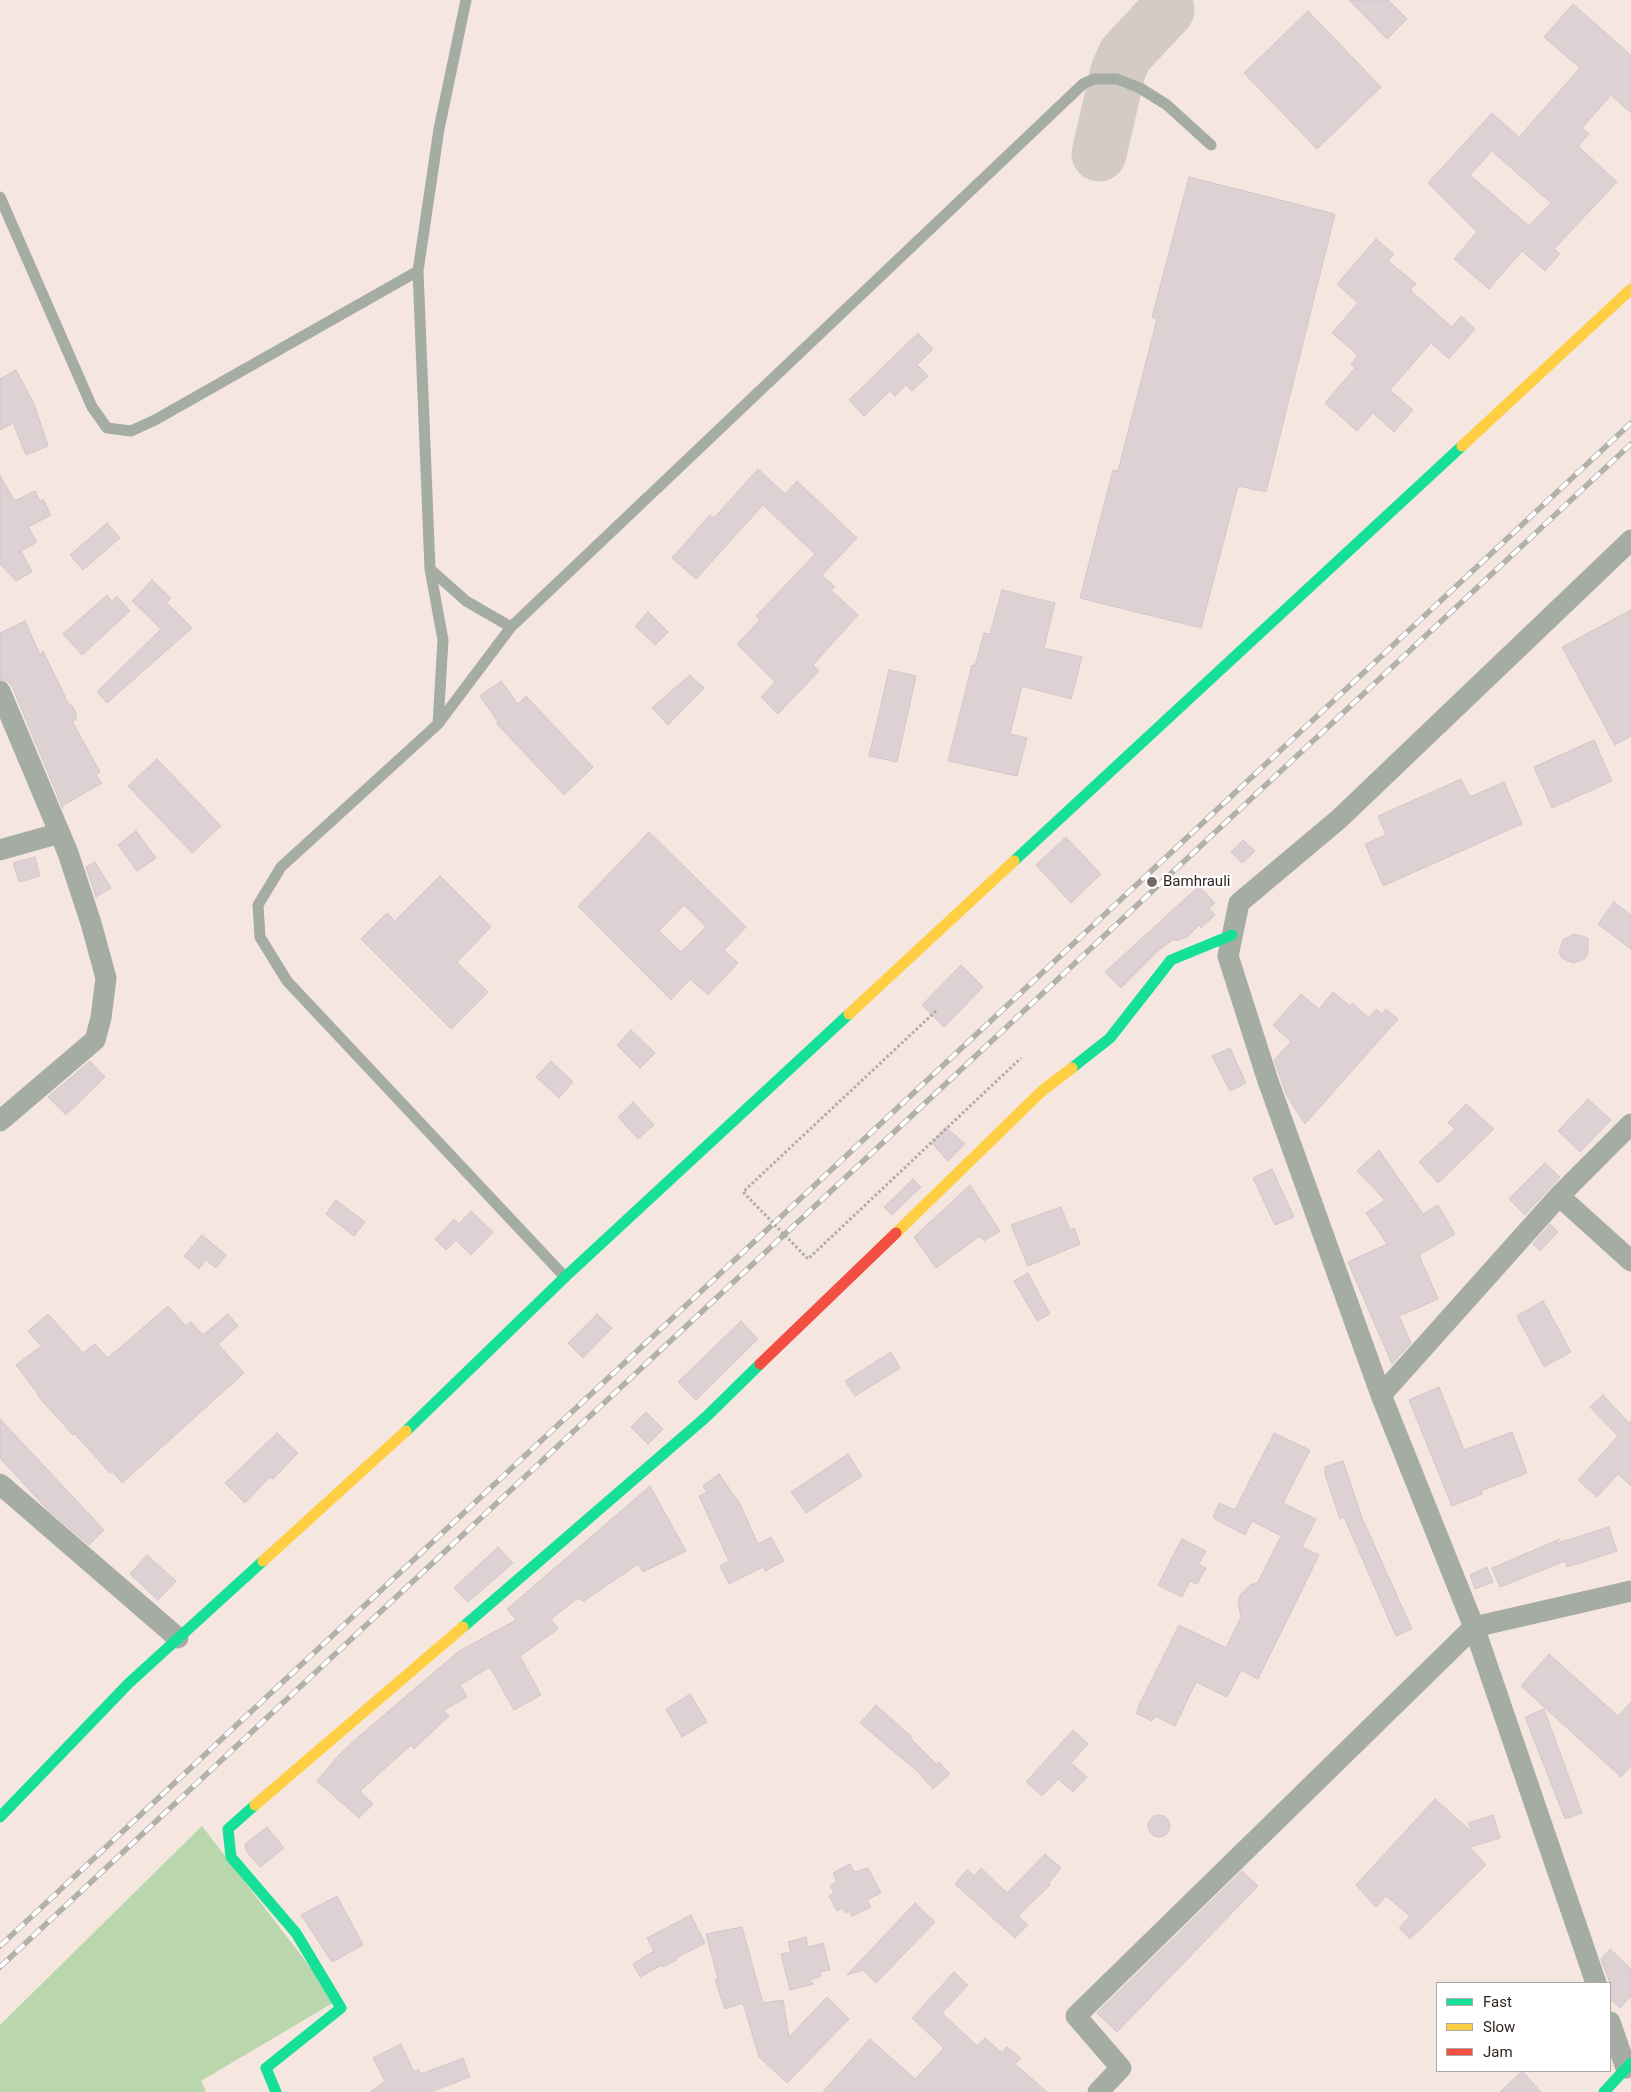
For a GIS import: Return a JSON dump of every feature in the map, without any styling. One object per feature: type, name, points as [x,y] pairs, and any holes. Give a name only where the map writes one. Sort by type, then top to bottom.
[{"type":"main road","points":[[0,1817],[129,1683],[388,1448],[565,1277],[1631,289]]},
{"type":"main road","points":[[276,2092],[266,2068],[341,2008],[296,1933],[231,1857],[228,1829],[706,1417],[1044,1090],[1110,1038],[1170,960],[1232,934]]},
{"type":"main road","points":[[1604,2092],[1628,2066]]},
{"type":"street","points":[[1596,1982],[1474,1627],[1381,1394],[1265,1072],[1228,956],[1239,902],[1339,819],[1631,540]]},
{"type":"street","points":[[0,691],[60,833],[91,923],[106,978],[102,1018],[95,1040],[0,1121]]},
{"type":"street","points":[[0,850],[60,833]]},
{"type":"street","points":[[1381,1394],[1559,1196],[1631,1124]]},
{"type":"street","points":[[1559,1196],[1631,1261]]},
{"type":"street","points":[[0,1484],[178,1638]]},
{"type":"street","points":[[1098,2092],[1121,2068],[1076,2016],[1474,1627],[1631,1591]]},
{"type":"street","points":[[1611,2024],[1628,2066]]},
{"type":"lane","points":[[438,724],[443,640],[430,569],[418,271],[439,129],[466,0]]},
{"type":"lane","points":[[565,1277],[287,980],[260,937],[258,905],[281,867],[438,724],[511,627],[1082,84],[1094,79],[1117,79],[1140,88],[1167,104],[1212,145]]},
{"type":"lane","points":[[0,197],[92,407],[107,428],[131,431],[155,420],[418,271]]},
{"type":"lane","points":[[430,569],[466,601],[511,627]]},
{"type":"path","points":[[936,1011],[743,1192],[808,1259],[1021,1058]]},
{"type":"green space","points":[[202,1826],[336,2001],[201,2081],[206,2092],[0,2092],[0,2025]]},
{"type":"building","points":[[1349,0],[1388,0],[1407,19],[1387,39]]},
{"type":"building","points":[[1573,4],[1631,55],[1631,113],[1611,95],[1582,128],[1589,134],[1578,146],[1617,182],[1554,249],[1560,254],[1545,271],[1522,251],[1489,289],[1454,259],[1477,232],[1428,183],[1492,113],[1519,137],[1580,68],[1544,37]],"holes":[[[1492,151],[1551,203],[1529,226],[1470,175]]]},
{"type":"building","points":[[1308,11],[1381,87],[1317,149],[1244,73]]},
{"type":"building","points":[[1189,177],[1335,214],[1266,492],[1238,486],[1201,628],[1080,598],[1113,470],[1118,471],[1157,319],[1152,317]]},
{"type":"building","points":[[1376,239],[1394,254],[1388,261],[1416,284],[1410,290],[1452,327],[1461,316],[1475,329],[1449,359],[1431,343],[1390,390],[1413,410],[1394,432],[1373,413],[1357,431],[1325,403],[1355,368],[1351,364],[1358,355],[1332,333],[1358,303],[1337,284]]},
{"type":"building","points":[[918,333],[933,349],[917,365],[928,376],[912,391],[906,385],[895,396],[890,391],[864,416],[849,400]]},
{"type":"building","points":[[16,370],[34,404],[48,446],[26,455],[13,423],[0,430],[0,379]]},
{"type":"building","points":[[758,469],[785,494],[797,481],[857,538],[822,575],[835,587],[831,590],[858,615],[813,665],[819,671],[778,714],[761,697],[775,682],[737,644],[760,620],[756,616],[815,554],[763,505],[696,579],[672,558],[710,515],[714,518]]},
{"type":"building","points":[[0,476],[15,501],[35,491],[40,501],[43,499],[51,515],[28,527],[37,542],[21,551],[32,572],[16,581],[0,564]]},
{"type":"building","points":[[107,523],[120,538],[83,570],[70,555]]},
{"type":"building","points":[[152,580],[171,598],[167,603],[192,628],[107,703],[97,692],[161,629],[132,601]]},
{"type":"building","points":[[1002,590],[1055,603],[1044,648],[1082,657],[1071,699],[1022,686],[1010,734],[1027,738],[1017,776],[948,761],[972,665],[975,666],[984,633],[990,634]]},
{"type":"building","points":[[107,595],[112,601],[117,596],[130,611],[82,655],[63,634]]},
{"type":"building","points":[[1631,610],[1631,736],[1615,745],[1562,647]]},
{"type":"building","points":[[648,612],[668,632],[655,645],[635,626]]},
{"type":"building","points":[[25,621],[40,655],[43,651],[69,705],[71,704],[76,713],[76,720],[72,721],[100,772],[96,775],[102,783],[62,806],[63,809],[12,686],[7,681],[0,679],[0,633]]},
{"type":"building","points":[[889,670],[916,676],[897,762],[869,756]]},
{"type":"building","points":[[690,675],[704,688],[668,725],[652,708]]},
{"type":"building","points":[[501,681],[518,704],[526,696],[593,767],[564,795],[497,724],[498,722],[480,696]]},
{"type":"building","points":[[1594,740],[1612,781],[1552,808],[1534,767]]},
{"type":"building","points":[[157,759],[221,826],[192,853],[128,786]]},
{"type":"building","points":[[1461,779],[1470,797],[1504,782],[1522,824],[1383,886],[1365,844],[1386,835],[1378,816]]},
{"type":"building","points":[[136,831],[156,858],[137,871],[118,845]]},
{"type":"building","points":[[649,832],[746,927],[724,950],[738,963],[708,995],[690,979],[671,1000],[578,906]],"holes":[[[684,905],[706,927],[681,952],[659,931]]]},
{"type":"building","points":[[1066,837],[1101,874],[1071,903],[1036,865]]},
{"type":"building","points":[[1243,840],[1255,851],[1242,863],[1231,852]]},
{"type":"building","points":[[35,857],[40,876],[19,882],[13,863]]},
{"type":"building","points":[[95,862],[111,888],[96,897],[86,867]]},
{"type":"building","points":[[440,876],[491,927],[457,962],[488,992],[451,1029],[361,939],[387,913],[395,921]]},
{"type":"building","points":[[1199,886],[1215,903],[1209,908],[1215,915],[1201,928],[1199,925],[1187,937],[1176,941],[1174,939],[1159,950],[1121,988],[1105,972]]},
{"type":"building","points":[[1614,902],[1631,915],[1631,949],[1598,924]]},
{"type":"building","points":[[1574,934],[1588,938],[1588,953],[1585,959],[1573,963],[1562,958],[1559,952],[1563,940]]},
{"type":"building","points":[[961,965],[983,987],[944,1027],[922,1005]]},
{"type":"building","points":[[1333,992],[1350,1006],[1352,1003],[1369,1018],[1376,1009],[1382,1014],[1386,1009],[1398,1019],[1305,1124],[1287,1096],[1274,1060],[1291,1042],[1273,1025],[1301,994],[1319,1009]]},
{"type":"building","points":[[631,1030],[655,1053],[640,1068],[617,1045]]},
{"type":"building","points":[[1230,1048],[1246,1083],[1230,1091],[1212,1056]]},
{"type":"building","points":[[90,1061],[105,1077],[66,1115],[48,1097]]},
{"type":"building","points":[[551,1061],[573,1082],[559,1098],[536,1077]]},
{"type":"building","points":[[1588,1099],[1611,1120],[1580,1152],[1558,1131]]},
{"type":"building","points":[[633,1102],[654,1125],[638,1139],[618,1117]]},
{"type":"building","points":[[1466,1104],[1494,1129],[1438,1183],[1419,1162],[1455,1129],[1448,1123]]},
{"type":"building","points":[[946,1127],[965,1144],[948,1161],[932,1143]]},
{"type":"building","points":[[1379,1150],[1423,1214],[1438,1205],[1455,1234],[1419,1255],[1438,1299],[1399,1316],[1411,1343],[1392,1364],[1348,1262],[1387,1244],[1366,1213],[1385,1200],[1357,1171]]},
{"type":"building","points":[[1545,1163],[1560,1177],[1525,1215],[1509,1199]]},
{"type":"building","points":[[1272,1169],[1294,1217],[1275,1225],[1253,1178]]},
{"type":"building","points":[[913,1179],[921,1187],[892,1215],[884,1207]]},
{"type":"building","points":[[970,1185],[1000,1231],[984,1241],[980,1236],[936,1268],[914,1237]]},
{"type":"building","points":[[336,1200],[365,1222],[354,1236],[326,1214]]},
{"type":"building","points":[[1061,1207],[1070,1230],[1074,1228],[1080,1244],[1028,1266],[1011,1225]]},
{"type":"building","points":[[471,1211],[493,1232],[471,1255],[456,1240],[446,1250],[435,1239],[454,1219],[459,1224]]},
{"type":"building","points":[[1550,1224],[1558,1232],[1540,1251],[1533,1244]]},
{"type":"building","points":[[202,1235],[226,1255],[216,1268],[206,1260],[199,1269],[184,1256]]},
{"type":"building","points":[[1028,1273],[1050,1314],[1037,1321],[1014,1281]]},
{"type":"building","points":[[1543,1301],[1571,1352],[1544,1367],[1517,1316]]},
{"type":"building","points":[[168,1306],[186,1326],[191,1322],[203,1335],[228,1314],[238,1326],[218,1344],[244,1373],[122,1483],[112,1471],[110,1473],[74,1433],[73,1435],[37,1395],[16,1365],[41,1346],[28,1331],[48,1314],[83,1353],[95,1344],[108,1358]]},
{"type":"building","points":[[597,1314],[612,1328],[583,1358],[568,1343]]},
{"type":"building","points":[[741,1321],[758,1339],[696,1400],[678,1382]]},
{"type":"building","points":[[891,1352],[900,1368],[855,1396],[845,1381]]},
{"type":"building","points":[[1439,1387],[1464,1450],[1512,1432],[1527,1473],[1481,1491],[1482,1494],[1452,1506],[1409,1400]]},
{"type":"building","points":[[1603,1395],[1629,1423],[1631,1421],[1631,1486],[1618,1474],[1597,1497],[1578,1480],[1618,1436],[1590,1407]]},
{"type":"building","points":[[646,1412],[663,1429],[648,1444],[631,1427]]},
{"type":"building","points":[[0,1419],[104,1530],[89,1545],[46,1508],[0,1458]]},
{"type":"building","points":[[277,1433],[298,1453],[273,1479],[270,1477],[245,1503],[225,1483]]},
{"type":"building","points":[[1274,1433],[1310,1450],[1283,1503],[1316,1519],[1302,1547],[1319,1555],[1258,1679],[1241,1670],[1227,1697],[1196,1682],[1175,1726],[1155,1716],[1152,1721],[1136,1713],[1179,1625],[1226,1648],[1241,1617],[1238,1602],[1240,1595],[1250,1585],[1258,1582],[1281,1536],[1252,1521],[1245,1535],[1213,1518],[1219,1503],[1235,1510]]},
{"type":"building","points":[[848,1454],[862,1476],[806,1513],[791,1492]]},
{"type":"building","points":[[1343,1461],[1362,1518],[1412,1629],[1396,1636],[1344,1517],[1340,1519],[1325,1474],[1325,1467]]},
{"type":"building","points":[[719,1474],[740,1504],[758,1544],[771,1537],[784,1561],[765,1571],[763,1567],[729,1584],[720,1566],[729,1561],[699,1496],[707,1492],[703,1486]]},
{"type":"building","points":[[650,1486],[686,1551],[643,1572],[638,1564],[584,1601],[578,1598],[551,1619],[558,1629],[520,1656],[541,1695],[514,1710],[490,1667],[460,1685],[467,1697],[444,1710],[449,1716],[414,1749],[411,1745],[360,1791],[373,1804],[359,1818],[317,1781],[337,1757],[357,1738],[459,1651],[516,1620],[507,1609]]},
{"type":"building","points":[[1609,1527],[1617,1551],[1567,1567],[1565,1561],[1500,1587],[1492,1568],[1560,1539],[1555,1544]]},
{"type":"building","points":[[1182,1539],[1206,1551],[1199,1564],[1206,1568],[1197,1584],[1190,1581],[1182,1597],[1158,1585]]},
{"type":"building","points":[[498,1547],[513,1563],[468,1602],[454,1588]]},
{"type":"building","points":[[147,1555],[176,1581],[158,1600],[130,1574]]},
{"type":"building","points":[[1487,1567],[1493,1582],[1475,1589],[1470,1575]]},
{"type":"building","points":[[1549,1654],[1618,1716],[1631,1702],[1631,1766],[1621,1777],[1521,1686]]},
{"type":"building","points":[[690,1694],[707,1722],[682,1737],[666,1709]]},
{"type":"building","points":[[876,1705],[912,1737],[910,1738],[937,1765],[939,1762],[950,1774],[933,1789],[918,1772],[860,1723]]},
{"type":"building","points":[[1544,1709],[1582,1813],[1565,1819],[1525,1717]]},
{"type":"building","points":[[1073,1730],[1088,1744],[1071,1763],[1087,1777],[1073,1792],[1058,1779],[1042,1796],[1026,1782]]},
{"type":"building","points":[[1435,1799],[1472,1832],[1468,1823],[1493,1815],[1500,1838],[1470,1847],[1486,1865],[1410,1939],[1399,1928],[1410,1916],[1386,1896],[1376,1907],[1356,1885]]},
{"type":"building","points":[[1155,1815],[1163,1815],[1170,1822],[1170,1830],[1163,1837],[1155,1837],[1148,1830],[1148,1822]]},
{"type":"building","points":[[267,1827],[284,1848],[260,1867],[246,1851],[245,1844]]},
{"type":"building","points":[[1045,1854],[1061,1868],[1049,1883],[1050,1885],[1018,1916],[1028,1925],[1015,1938],[955,1884],[967,1870],[974,1876],[981,1868],[1007,1893]]},
{"type":"building","points":[[850,1864],[854,1872],[868,1868],[881,1893],[867,1900],[871,1907],[852,1916],[849,1911],[845,1913],[843,1908],[837,1911],[829,1896],[834,1893],[830,1886],[837,1882],[833,1873]]},
{"type":"building","points":[[1242,1871],[1258,1886],[1117,2032],[1097,2013]]},
{"type":"building","points":[[337,1896],[363,1945],[332,1962],[301,1915]]},
{"type":"building","points":[[915,1903],[935,1922],[876,1983],[863,1970],[847,1975]]},
{"type":"building","points":[[691,1915],[705,1943],[676,1958],[677,1960],[663,1967],[662,1965],[640,1977],[633,1964],[654,1951],[647,1938]]},
{"type":"building","points":[[742,1927],[763,2003],[783,2000],[789,2037],[827,1997],[849,2019],[787,2083],[759,2057],[743,2003],[725,2009],[715,1980],[718,1979],[706,1934]]},
{"type":"building","points":[[806,1937],[808,1947],[823,1943],[830,1970],[820,1972],[821,1976],[809,1980],[814,1984],[790,1990],[781,1954],[791,1952],[788,1942]]},
{"type":"building","points":[[1610,1949],[1631,1969],[1631,1996],[1620,2008],[1611,2000],[1611,1982],[1601,1959]]},
{"type":"building","points":[[954,1972],[968,1985],[942,2013],[977,2046],[985,2038],[1002,2053],[1007,2047],[1021,2058],[1015,2064],[1047,2092],[823,2092],[870,2039],[915,2079],[944,2048],[912,2018]]},
{"type":"building","points":[[401,2044],[414,2072],[418,2069],[421,2074],[463,2058],[470,2077],[431,2092],[370,2092],[385,2081],[373,2058]]},
{"type":"building","points":[[1523,2072],[1541,2092],[1500,2092]]},
{"type":"taxiway","points":[[1099,154],[1118,71],[1125,55],[1167,10]]},
{"type":"railway","points":[[0,1946],[1631,423]]},
{"type":"railway","points":[[0,1967],[1631,444]]},
{"type":"traffic: fast","points":[[1014,861],[1462,446]]},
{"type":"traffic: fast","points":[[1072,1068],[1110,1038],[1171,960],[1232,935]]},
{"type":"traffic: fast","points":[[406,1431],[565,1277],[849,1014]]},
{"type":"traffic: fast","points":[[463,1627],[706,1417],[760,1364]]},
{"type":"traffic: fast","points":[[0,1817],[129,1683],[263,1561]]},
{"type":"traffic: fast","points":[[255,1805],[228,1829],[231,1857],[296,1933],[341,2008],[266,2068],[276,2092]]},
{"type":"traffic: fast","points":[[1604,2092],[1631,2063]]},
{"type":"traffic: slow","points":[[1462,446],[1631,289]]},
{"type":"traffic: slow","points":[[849,1014],[1014,861]]},
{"type":"traffic: slow","points":[[896,1233],[1043,1090],[1072,1068]]},
{"type":"traffic: slow","points":[[263,1561],[406,1431]]},
{"type":"traffic: slow","points":[[255,1805],[463,1627]]},
{"type":"traffic: jam","points":[[760,1364],[896,1233]]},
{"type":"place","name":"Bamhrauli","points":[[1152,882]]}]
